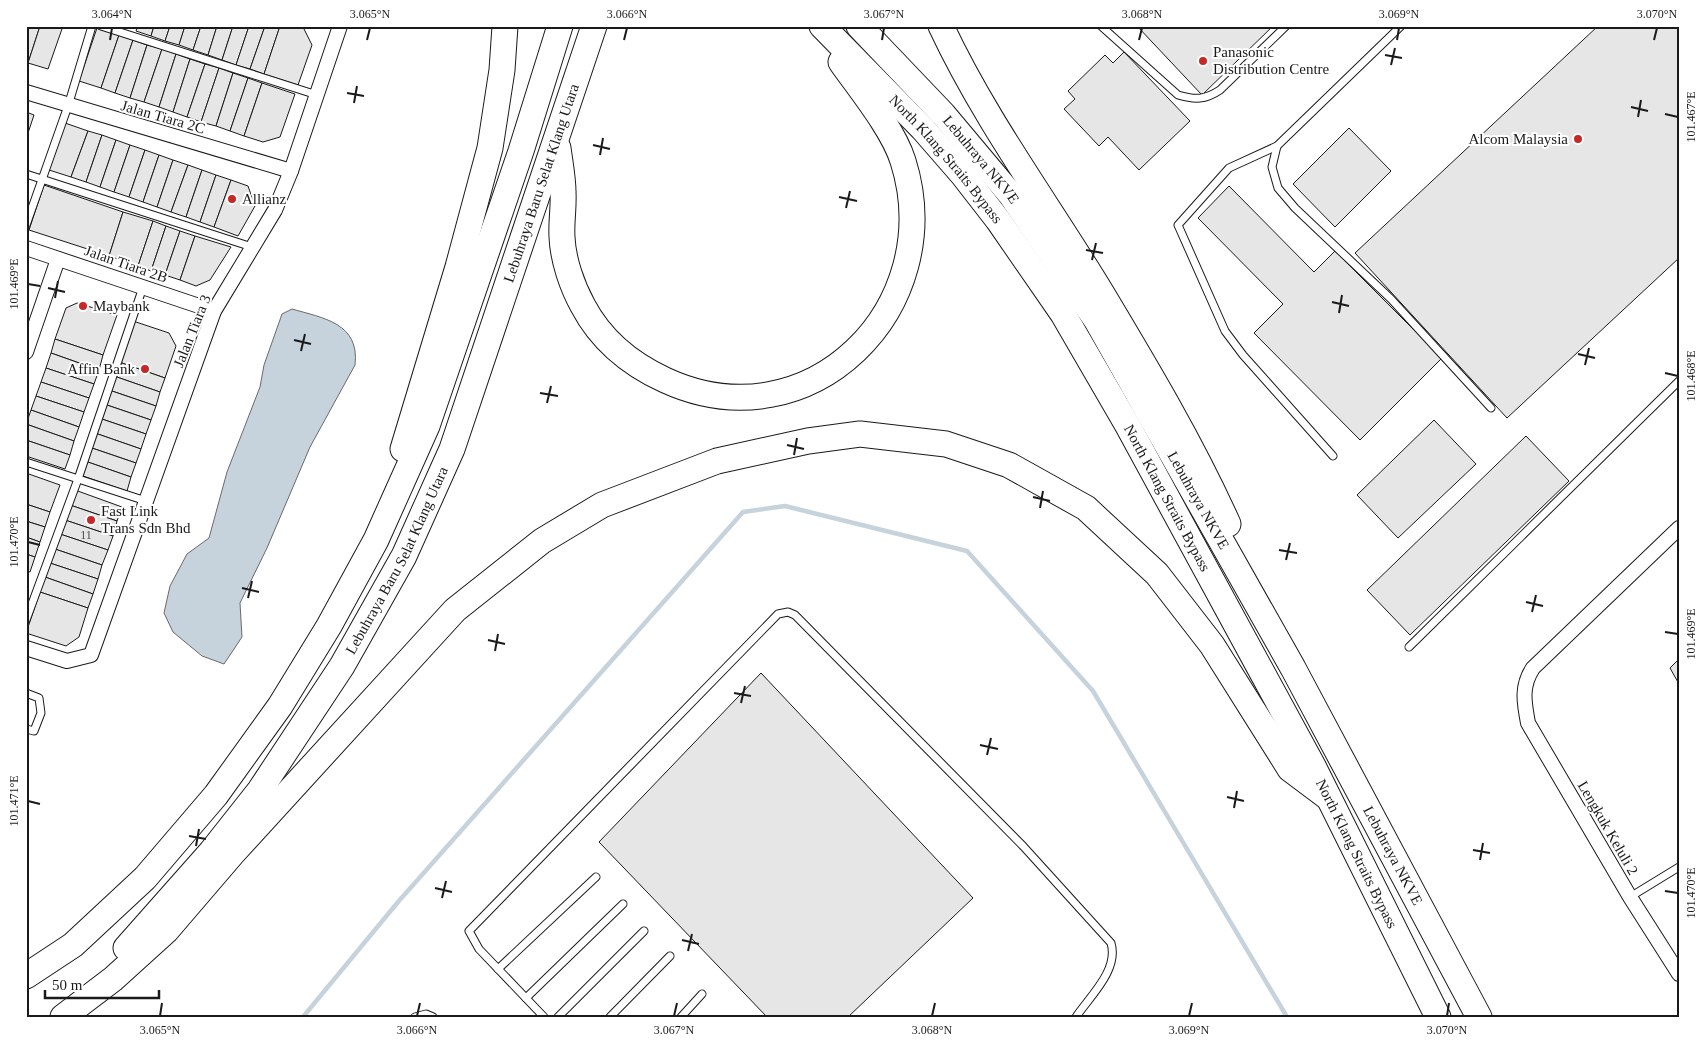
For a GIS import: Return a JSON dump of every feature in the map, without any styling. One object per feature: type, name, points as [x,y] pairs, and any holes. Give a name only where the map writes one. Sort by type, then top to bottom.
[{"type":"highway","points":[[376,540],[458,267],[490,148],[502,70],[505,26]]},
{"type":"highway","name":"Lebuhraya Baru Selat Klang Utara","points":[[26,976],[74,945],[145,878],[216,795],[280,706],[330,626],[376,540],[428,426],[521,151],[560,26]]},
{"type":"highway","name":"Lebuhraya Baru Selat Klang Utara","points":[[62,1017],[211,852],[260,790],[342,666],[404,556],[452,449],[557,141],[594,26]]},
{"type":"highway","points":[[557,141],[564,192],[562,239],[567,264],[582,304],[592,322],[608,341],[629,360],[651,374],[702,393],[740,399],[760,398],[802,387],[824,376],[844,361],[877,328],[897,293],[903,277],[910,248],[912,218],[903,160],[870,103],[840,60],[811,26]]},
{"type":"highway","name":"North Klang Straits Bypass","points":[[822,26],[923,128],[963,174],[998,220],[1063,314],[1128,426],[1312,766],[1438,1017]]},
{"type":"highway","name":"Lebuhraya NKVE","points":[[859,26],[943,114],[1011,195],[1065,272],[1127,371],[1293,668],[1479,1017]]},
{"type":"highway","points":[[941,26],[983,108],[1100,291],[1206,474],[1293,668]]},
{"type":"highway","points":[[957,26],[1063,234]]},
{"type":"highway","points":[[62,1017],[113,979],[166,930],[232,854],[455,610],[482,587],[542,541],[602,505],[717,461],[766,449],[860,434],[946,444],[1009,465],[1086,508],[1157,574],[1212,644],[1290,769],[1326,796]]},
{"type":"street","name":"Jalan Tiara 3","points":[[26,648],[67,661],[90,655],[214,312],[275,210],[318,95],[340,26]]},
{"type":"street","name":"Jalan Tiara 2C","points":[[26,92],[291,171]]},
{"type":"street","name":"Jalan Tiara 2B","points":[[26,248],[214,312]]},
{"type":"street","points":[[26,352],[58,259]]},
{"type":"street","name":"Lengkuk Keluli 2","points":[[1679,528],[1533,668],[1526,679],[1524,692],[1528,722],[1630,897],[1679,974]]},
{"type":"lane","points":[[26,225],[68,106],[92,26]]},
{"type":"lane","points":[[101,26],[318,95]]},
{"type":"lane","points":[[1101,26],[1178,95],[1192,99],[1208,98],[1220,90],[1286,26]]},
{"type":"lane","points":[[1333,456],[1243,355],[1225,331],[1178,225],[1229,168],[1276,146],[1401,26]]},
{"type":"lane","points":[[1276,146],[1272,167],[1278,188],[1295,208],[1391,299],[1491,408]]},
{"type":"lane","points":[[26,174],[252,247]]},
{"type":"lane","points":[[26,620],[78,479],[143,287]]},
{"type":"lane","points":[[1409,647],[1679,380]]},
{"type":"lane","points":[[26,462],[146,502]]},
{"type":"lane","points":[[544,1017],[479,949],[469,931],[778,614],[788,612],[795,615],[1024,846],[1111,943],[1114,952],[1106,974],[1076,1017]]},
{"type":"lane","points":[[26,693],[39,698],[41,713],[34,732],[26,729]]},
{"type":"lane","points":[[1630,897],[1679,867]]},
{"type":"lane","points":[[498,969],[596,877]]},
{"type":"lane","points":[[526,998],[624,904]]},
{"type":"lane","points":[[558,1017],[644,931]]},
{"type":"lane","points":[[610,1017],[670,956]]},
{"type":"lane","points":[[681,1017],[702,994]]},
{"type":"lane","points":[[415,1017],[426,1014],[433,1017]]},
{"type":"shaded area","points":[[292,309],[327,320],[345,331],[352,340],[355,351],[355,365],[310,447],[267,548],[240,603],[242,637],[224,664],[202,656],[173,632],[164,613],[170,586],[187,554],[209,538],[227,472],[260,387],[264,365],[282,314]]},
{"type":"building","points":[[26,26],[40,26],[28,63],[26,62]]},
{"type":"building","points":[[40,26],[63,26],[48,69],[28,63]]},
{"type":"building","points":[[138,26],[154,26],[151,36],[136,31]]},
{"type":"building","points":[[154,26],[170,26],[165,41],[151,36]]},
{"type":"building","points":[[170,26],[185,26],[179,45],[165,41]]},
{"type":"building","points":[[185,26],[201,26],[193,50],[179,45]]},
{"type":"building","points":[[201,26],[217,26],[208,55],[193,50]]},
{"type":"building","points":[[217,26],[233,26],[222,60],[208,55]]},
{"type":"building","points":[[233,26],[249,26],[236,65],[222,60]]},
{"type":"building","points":[[249,26],[265,26],[250,69],[236,65]]},
{"type":"building","points":[[265,26],[280,26],[264,74],[250,69]]},
{"type":"building","points":[[280,26],[303,27],[312,45],[298,85],[264,74]]},
{"type":"building","name":"Panasonic Distribution Centre","points":[[1137,26],[1273,26],[1202,95]]},
{"type":"building","name":"Alcom Malaysia","points":[[1598,26],[1679,26],[1679,258],[1507,418],[1355,253]]},
{"type":"building","points":[[97,28],[119,35],[101,88],[79,81]]},
{"type":"building","points":[[119,35],[133,40],[115,93],[101,88]]},
{"type":"building","points":[[133,40],[147,45],[130,98],[115,93]]},
{"type":"building","points":[[147,45],[162,49],[144,102],[130,98]]},
{"type":"building","points":[[162,49],[176,54],[159,107],[144,102]]},
{"type":"building","points":[[1124,52],[1190,121],[1139,170],[1108,137],[1099,146],[1064,109],[1075,99],[1068,91],[1105,55],[1113,63]]},
{"type":"building","points":[[176,54],[190,59],[173,112],[159,107]]},
{"type":"building","points":[[190,59],[205,64],[187,117],[173,112]]},
{"type":"building","points":[[205,64],[219,68],[201,122],[187,117]]},
{"type":"building","points":[[219,68],[233,73],[216,126],[201,122]]},
{"type":"building","points":[[233,73],[248,78],[230,131],[216,126]]},
{"type":"building","points":[[248,78],[262,83],[244,136],[230,131]]},
{"type":"building","points":[[262,83],[295,94],[280,137],[263,142],[244,136]]},
{"type":"building","points":[[26,112],[34,115],[26,139]]},
{"type":"building","points":[[65,123],[88,131],[71,177],[49,170]]},
{"type":"building","points":[[1349,128],[1391,171],[1335,227],[1293,184]]},
{"type":"building","points":[[88,131],[102,135],[86,182],[71,177]]},
{"type":"building","points":[[102,135],[116,140],[100,187],[86,182]]},
{"type":"building","points":[[116,140],[130,145],[114,192],[100,187]]},
{"type":"building","points":[[130,145],[145,150],[129,197],[114,192]]},
{"type":"building","points":[[145,150],[159,155],[143,202],[129,197]]},
{"type":"building","points":[[159,155],[173,160],[157,207],[143,202]]},
{"type":"building","points":[[173,160],[188,165],[171,212],[157,207]]},
{"type":"building","points":[[188,165],[202,170],[186,217],[171,212]]},
{"type":"building","points":[[202,170],[216,175],[200,222],[186,217]]},
{"type":"building","points":[[216,175],[231,180],[214,227],[200,222]]},
{"type":"building","points":[[231,180],[248,186],[255,206],[238,236],[214,227]]},
{"type":"building","points":[[44,185],[123,212],[109,256],[29,230]]},
{"type":"building","points":[[1229,186],[1314,272],[1335,251],[1442,358],[1360,440],[1254,333],[1283,304],[1198,218]]},
{"type":"building","points":[[123,212],[153,221],[138,266],[109,256]]},
{"type":"building","points":[[153,221],[166,226],[151,271],[138,266]]},
{"type":"building","points":[[166,226],[180,231],[165,275],[151,271]]},
{"type":"building","points":[[180,231],[195,236],[180,280],[165,275]]},
{"type":"building","points":[[195,236],[231,247],[210,280],[196,286],[180,280]]},
{"type":"building","points":[[77,303],[117,315],[103,355],[55,339],[66,308]]},
{"type":"building","points":[[133,321],[169,333],[176,346],[165,378],[119,362]]},
{"type":"building","points":[[55,339],[103,355],[99,370],[51,353]]},
{"type":"building","points":[[51,353],[99,370],[94,384],[46,368]]},
{"type":"building","points":[[119,362],[165,378],[160,392],[114,376]]},
{"type":"building","points":[[46,368],[94,384],[89,398],[41,382]]},
{"type":"building","points":[[114,376],[160,392],[156,406],[109,390]]},
{"type":"building","points":[[41,382],[89,398],[84,412],[36,396]]},
{"type":"building","points":[[109,390],[156,406],[151,420],[104,404]]},
{"type":"building","points":[[36,396],[84,412],[79,427],[31,410]]},
{"type":"building","points":[[104,404],[151,420],[146,434],[99,418]]},
{"type":"building","points":[[31,410],[79,427],[74,441],[26,424]]},
{"type":"building","points":[[99,418],[146,434],[141,449],[95,433]]},
{"type":"building","points":[[1434,420],[1476,464],[1398,538],[1357,495]]},
{"type":"building","points":[[26,424],[74,441],[70,455],[26,440]]},
{"type":"building","points":[[95,433],[141,449],[136,463],[89,447]]},
{"type":"building","points":[[1526,436],[1569,481],[1410,635],[1367,590]]},
{"type":"building","points":[[26,440],[70,455],[65,469],[26,456]]},
{"type":"building","points":[[89,447],[136,463],[131,477],[85,461]]},
{"type":"building","points":[[85,461],[131,477],[127,491],[80,475]]},
{"type":"building","points":[[26,473],[60,485],[50,512],[26,504]]},
{"type":"building","points":[[75,490],[122,507],[117,521],[70,505]]},
{"type":"building","points":[[26,504],[50,512],[45,527],[26,521]]},
{"type":"building","name":"Fast Link Trans Sdn Bhd","points":[[70,505],[117,521],[113,536],[65,520]]},
{"type":"building","points":[[65,520],[113,536],[108,550],[60,534]]},
{"type":"building","points":[[26,521],[45,527],[40,542],[26,537]]},
{"type":"building","points":[[60,534],[108,550],[102,565],[55,549]]},
{"type":"building","points":[[26,537],[40,542],[35,557],[26,554]]},
{"type":"building","points":[[55,549],[102,565],[98,579],[50,563]]},
{"type":"building","points":[[26,554],[35,557],[30,572],[26,571]]},
{"type":"building","points":[[50,563],[98,579],[93,594],[45,577]]},
{"type":"building","points":[[45,577],[93,594],[88,608],[40,592]]},
{"type":"building","points":[[40,592],[88,608],[79,637],[66,646],[26,633]]},
{"type":"building","points":[[1679,659],[1679,684],[1670,668]]},
{"type":"building","points":[[761,673],[973,898],[848,1017],[767,1017],[599,842]]},
{"type":"waterway","points":[[303,1017],[398,902],[743,512],[785,506],[967,551],[1093,691],[1287,1017]]},
{"type":"place","name":"Panasonic Distribution Centre","points":[[1203,61]]},
{"type":"place","name":"Alcom Malaysia","points":[[1578,139]]},
{"type":"place","name":"Allianz","points":[[232,199]]},
{"type":"place","name":"Maybank","points":[[83,306]]},
{"type":"place","name":"Affin Bank","points":[[145,369]]},
{"type":"place","name":"Fast Link Trans Sdn Bhd","points":[[91,520]]}]
